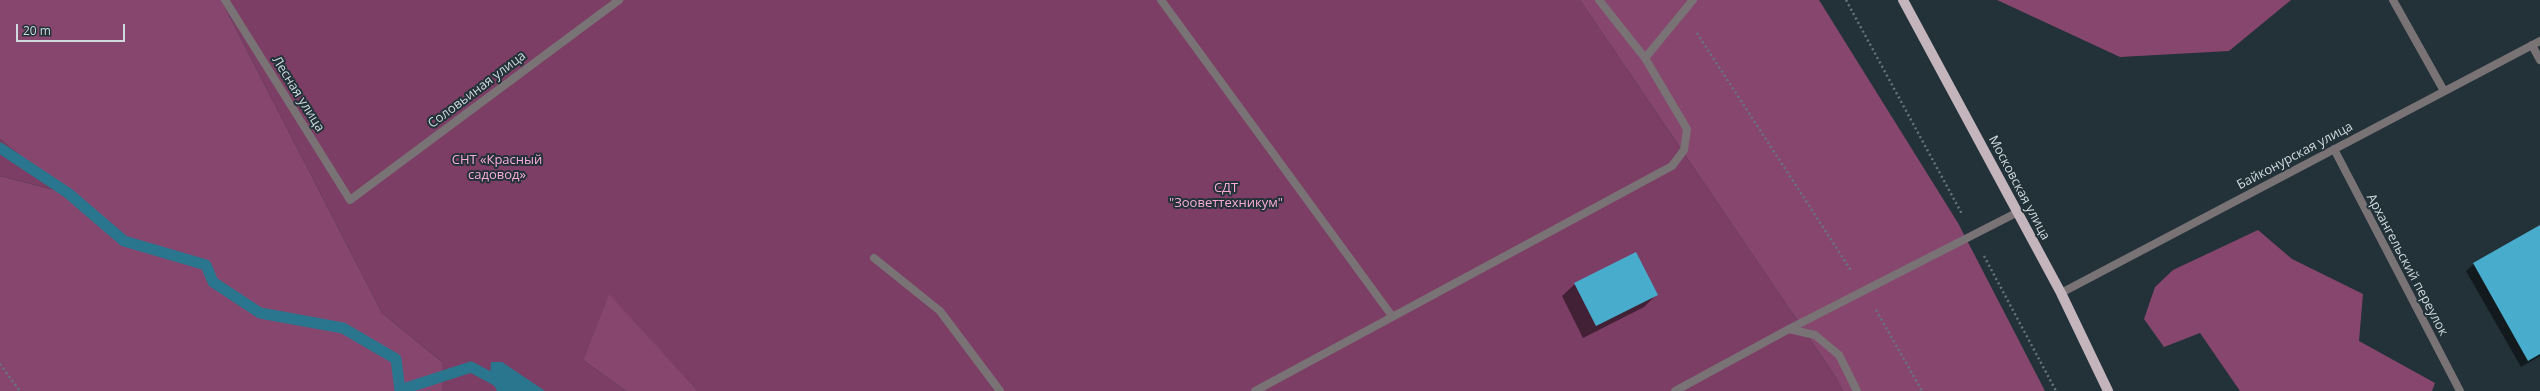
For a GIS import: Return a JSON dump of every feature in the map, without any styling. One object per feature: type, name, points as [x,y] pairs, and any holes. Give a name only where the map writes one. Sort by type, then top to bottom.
[{"type":"main road","name":"Московская улица","points":[[1903,0],[2061,293],[2108,391]]},
{"type":"street","name":"Лесная улица","points":[[225,0],[350,200]]},
{"type":"street","name":"Соловьиная улица","points":[[350,200],[619,0]]},
{"type":"street","points":[[1161,0],[1392,316]]},
{"type":"street","points":[[1255,391],[1672,166],[1684,150],[1687,129],[1645,58],[1599,0]]},
{"type":"street","points":[[1645,58],[1693,0]]},
{"type":"street","points":[[2393,0],[2444,92]]},
{"type":"street","points":[[2536,43],[2540,60]]},
{"type":"street","name":"Байконурская улица","points":[[2061,293],[2536,43]]},
{"type":"street","name":"Архангельский переулок","points":[[2334,149],[2460,391]]},
{"type":"street","points":[[1675,391],[1789,329],[1865,292],[2018,212]]},
{"type":"street","points":[[874,258],[940,311],[1000,391]]},
{"type":"street","points":[[1789,329],[1815,335],[1839,355],[1857,391]]},
{"type":"path","points":[[1846,0],[2056,391]]},
{"type":"path","points":[[1683,12],[1865,292],[1922,391]]},
{"type":"path","points":[[0,364],[20,391]]},
{"type":"green space","name":"СДТ \"Зооветтехникум\"","points":[[221,0],[1580,0],[1835,376],[1843,391],[698,391],[609,295],[583,360],[626,391],[442,391],[442,362],[382,313]]},
{"type":"green space","points":[[0,139],[68,193],[0,176]]},
{"type":"shaded area","points":[[0,0],[221,0],[382,313],[442,362],[442,391],[0,391],[0,176],[67,193],[0,139]]},
{"type":"shaded area","points":[[1580,0],[1819,0],[1958,223],[2045,391],[1843,391],[1835,376]]},
{"type":"shaded area","points":[[1997,0],[2291,0],[2229,51],[2120,57]]},
{"type":"shaded area","points":[[2258,230],[2292,259],[2363,294],[2359,341],[2435,383],[2432,391],[2240,391],[2200,333],[2164,347],[2144,319],[2155,287],[2173,270]]},
{"type":"shaded area","points":[[609,294],[698,391],[626,391],[583,360]]},
{"type":"water","points":[[491,362],[502,362],[545,391],[497,391],[490,377]]},
{"type":"building","points":[[2540,225],[2540,354],[2528,361],[2473,263]]},
{"type":"building","points":[[1636,252],[1658,295],[1596,326],[1574,283]]},
{"type":"waterway","points":[[0,148],[68,193],[124,241],[206,265],[213,282],[260,313],[343,328],[396,359],[400,390],[471,367],[516,391]]},
{"type":"park label","name":"СНТ «Красный садовод»","points":[[497,168]]}]
